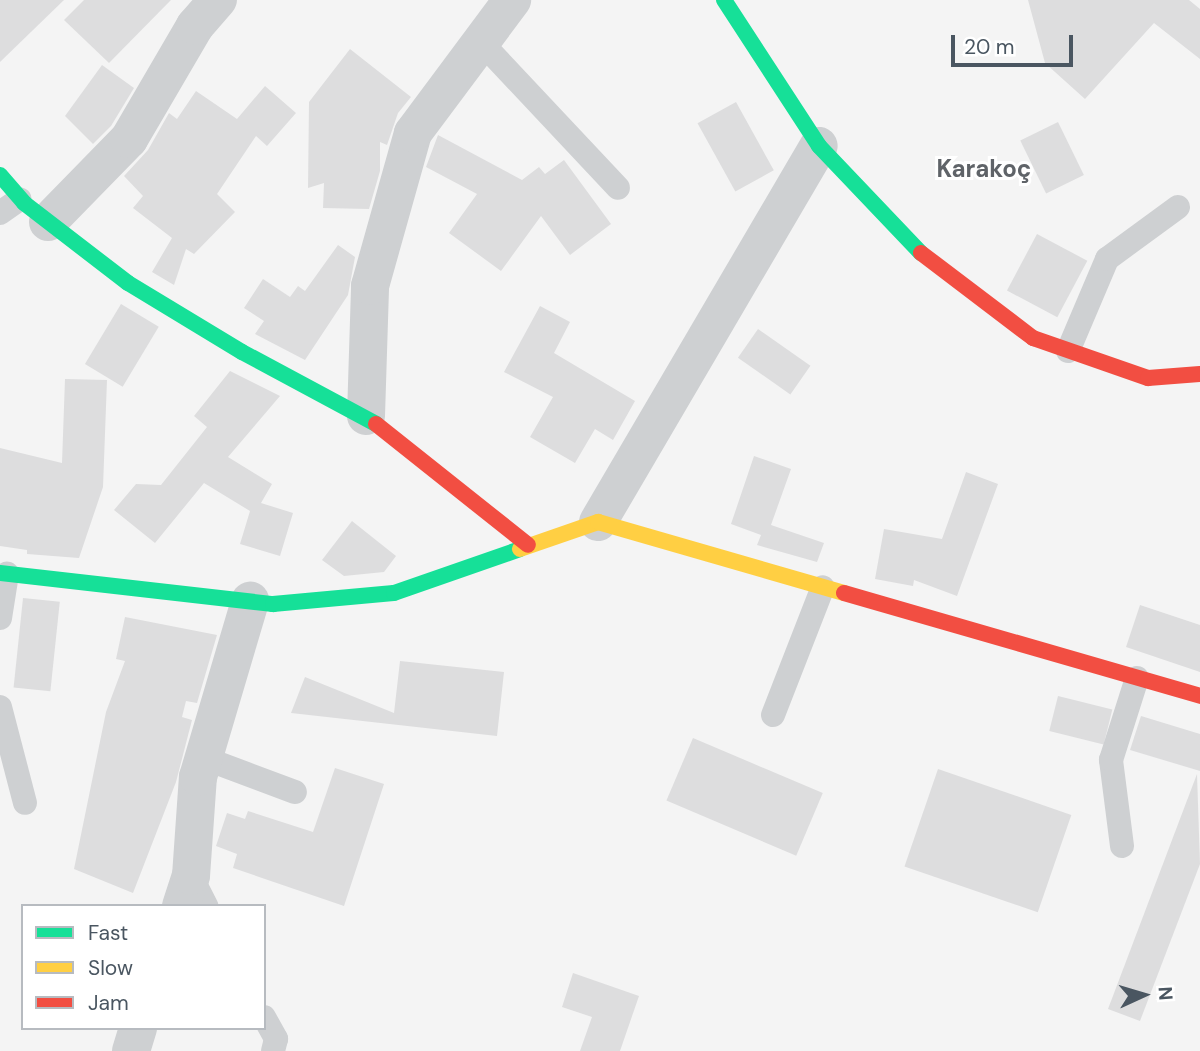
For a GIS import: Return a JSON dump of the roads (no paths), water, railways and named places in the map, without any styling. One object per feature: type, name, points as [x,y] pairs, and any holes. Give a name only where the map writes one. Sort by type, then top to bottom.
[{"type":"street","points":[[34,210],[129,139],[195,26],[218,0]]},
{"type":"street","points":[[366,416],[370,286],[413,133],[512,0]]},
{"type":"street","points":[[724,0],[819,146],[934,265],[1033,338],[1148,378],[1200,374]]},
{"type":"street","points":[[598,522],[819,146]]},
{"type":"street","points":[[0,175],[34,210],[128,283],[242,352],[366,416],[528,545]]},
{"type":"street","points":[[3,574],[273,604],[394,593],[598,522],[1200,696]]},
{"type":"street","points":[[193,896],[198,777],[250,601]]},
{"type":"street","points":[[131,1051],[137,1030]]},
{"type":"lane","points":[[481,42],[618,188]]},
{"type":"lane","points":[[1068,351],[1107,259],[1178,207]]},
{"type":"lane","points":[[0,213],[34,210]]},
{"type":"lane","points":[[0,618],[3,574]]},
{"type":"lane","points":[[772,715],[823,587]]},
{"type":"lane","points":[[1122,846],[1111,760],[1137,678]]},
{"type":"lane","points":[[0,707],[25,803]]},
{"type":"lane","points":[[204,758],[295,792]]},
{"type":"lane","points":[[266,1021],[276,1039],[273,1051]]},
{"type":"district","name":"Karakoç","points":[[984,169]]}]
